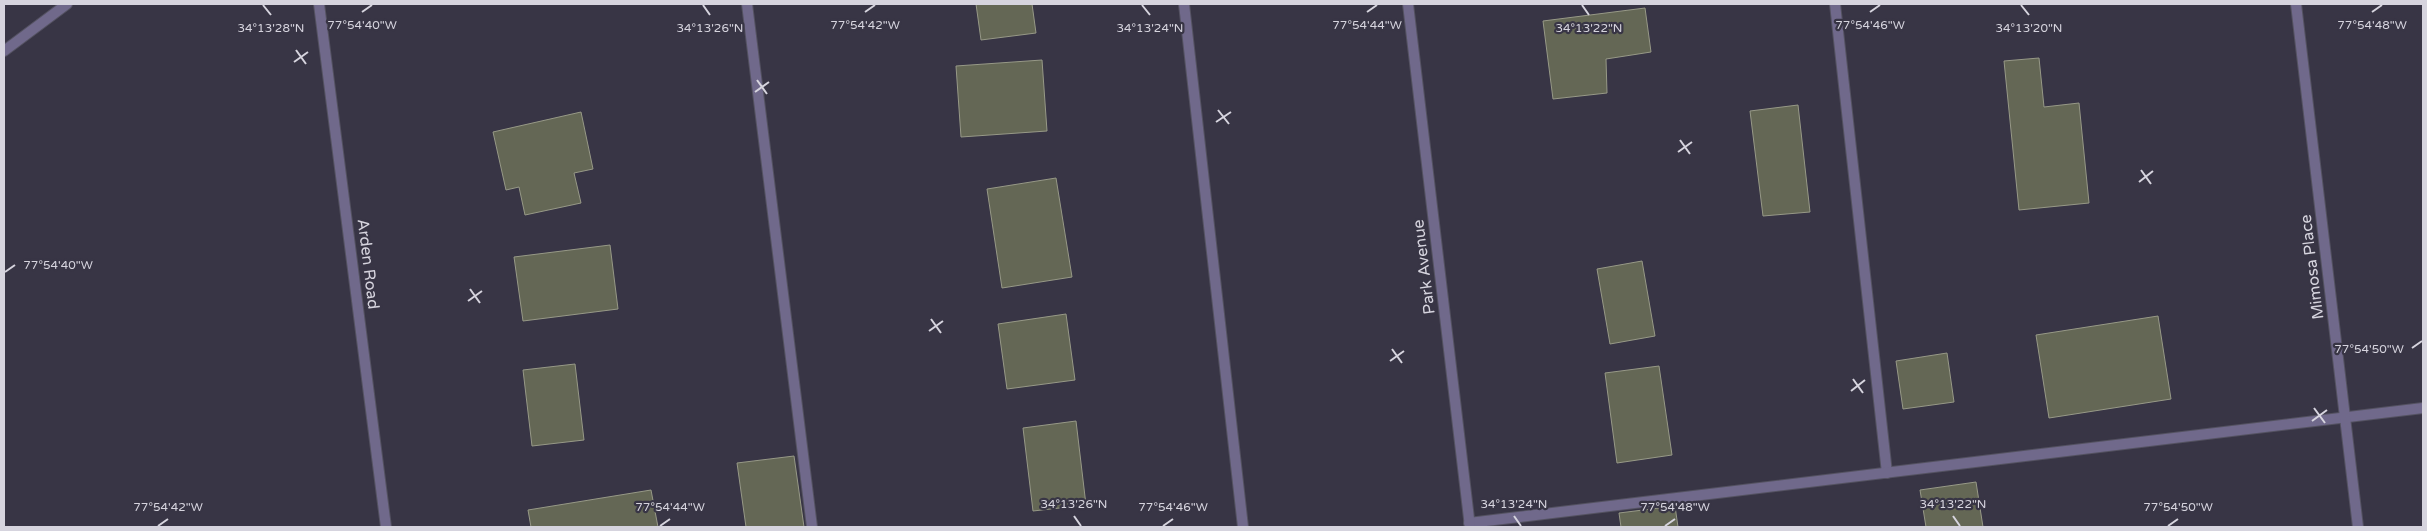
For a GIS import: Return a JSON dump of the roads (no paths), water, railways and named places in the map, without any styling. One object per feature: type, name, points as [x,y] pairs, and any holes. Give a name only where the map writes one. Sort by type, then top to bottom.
[{"type":"street","points":[[4,51],[67,4]]},
{"type":"street","name":"Arden Road","points":[[319,4],[386,527]]},
{"type":"street","points":[[747,4],[812,527]]},
{"type":"street","points":[[1184,4],[1243,527]]},
{"type":"street","name":"Park Avenue","points":[[1408,4],[1470,525]]},
{"type":"street","points":[[1835,4],[1887,473]]},
{"type":"street","name":"Mimosa Place","points":[[2296,4],[2358,527]]},
{"type":"street","points":[[1470,525],[2423,408]]}]
